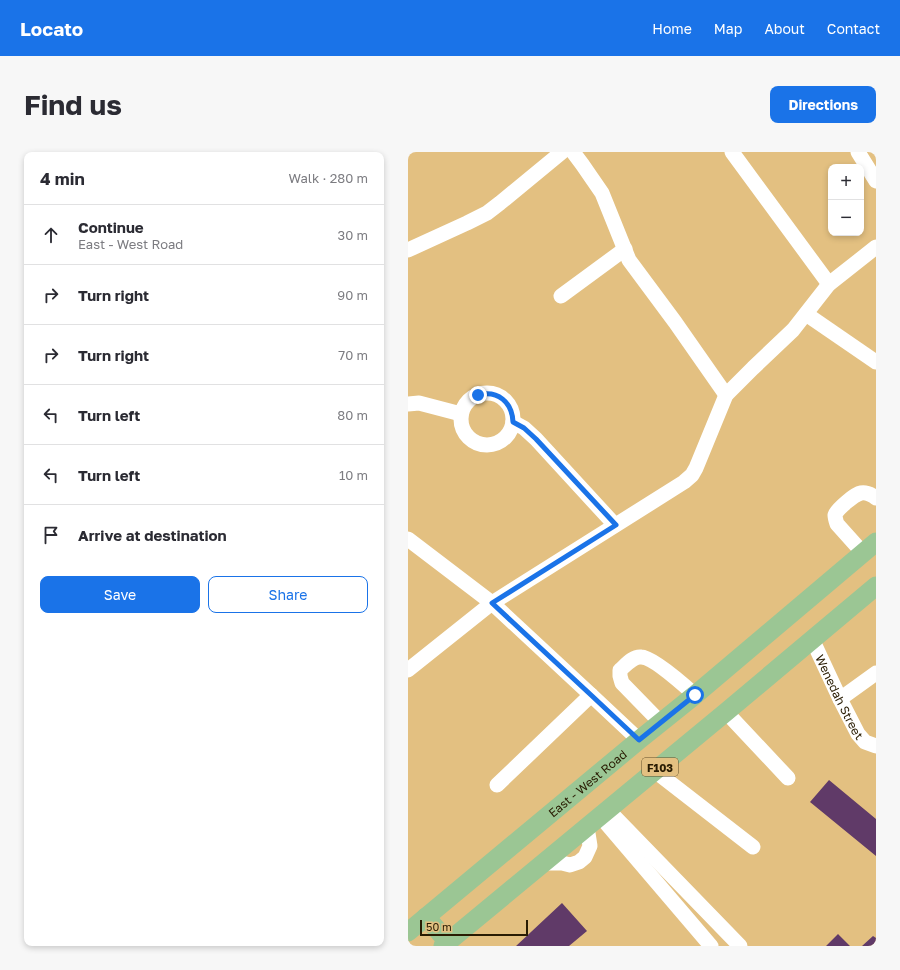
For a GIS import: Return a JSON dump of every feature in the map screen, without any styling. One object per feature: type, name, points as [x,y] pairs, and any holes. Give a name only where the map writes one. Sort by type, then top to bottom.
[{"type":"main road","name":"East - West Road","points":[[408,932],[695,695],[869,548]]},
{"type":"main road","name":"F103","points":[[446,944],[656,771],[876,586]]},
{"type":"main road","points":[[426,917],[446,944]]},
{"type":"street","points":[[408,250],[487,213],[562,152]]},
{"type":"street","points":[[573,152],[602,193],[629,260],[726,395]]},
{"type":"street","points":[[732,152],[829,284]]},
{"type":"street","points":[[858,152],[876,181]]},
{"type":"street","points":[[408,670],[492,603],[684,482],[692,475],[726,395],[793,330],[829,284],[876,247]]},
{"type":"street","points":[[561,296],[625,249]]},
{"type":"street","points":[[806,314],[876,362]]},
{"type":"street","points":[[484,394],[491,394],[503,399],[508,404],[511,409],[513,422],[508,434],[500,442],[488,445],[476,443],[467,436],[461,426],[461,414],[467,402],[472,398],[484,394]]},
{"type":"street","points":[[408,404],[419,403],[461,414]]},
{"type":"street","points":[[513,422],[524,428],[536,439],[616,525]]},
{"type":"street","points":[[869,548],[837,524],[835,516],[837,510],[855,495],[866,493],[876,498]]},
{"type":"street","points":[[408,539],[492,603],[639,740]]},
{"type":"street","name":"Wenedah Street","points":[[812,639],[858,734],[865,742],[876,746]]},
{"type":"street","points":[[661,723],[622,683],[620,670],[641,656],[649,659],[695,695]]},
{"type":"street","points":[[840,699],[876,673]]},
{"type":"street","points":[[497,785],[591,695]]},
{"type":"street","points":[[726,712],[788,778]]},
{"type":"street","points":[[656,771],[753,847]]},
{"type":"street","points":[[598,818],[711,946]]},
{"type":"street","points":[[598,818],[740,946]]},
{"type":"building","points":[[829,780],[876,819],[876,856],[810,802]]},
{"type":"building","points":[[562,903],[587,931],[569,946],[516,946]]},
{"type":"building","points":[[838,934],[850,946],[826,946]]},
{"type":"building","points":[[873,936],[876,938],[876,946],[862,946]]},
{"type":"route","points":[[478,395],[491,394],[503,399],[511,409],[513,422],[524,428],[536,439],[616,525],[492,603],[639,740],[695,695]]}]
